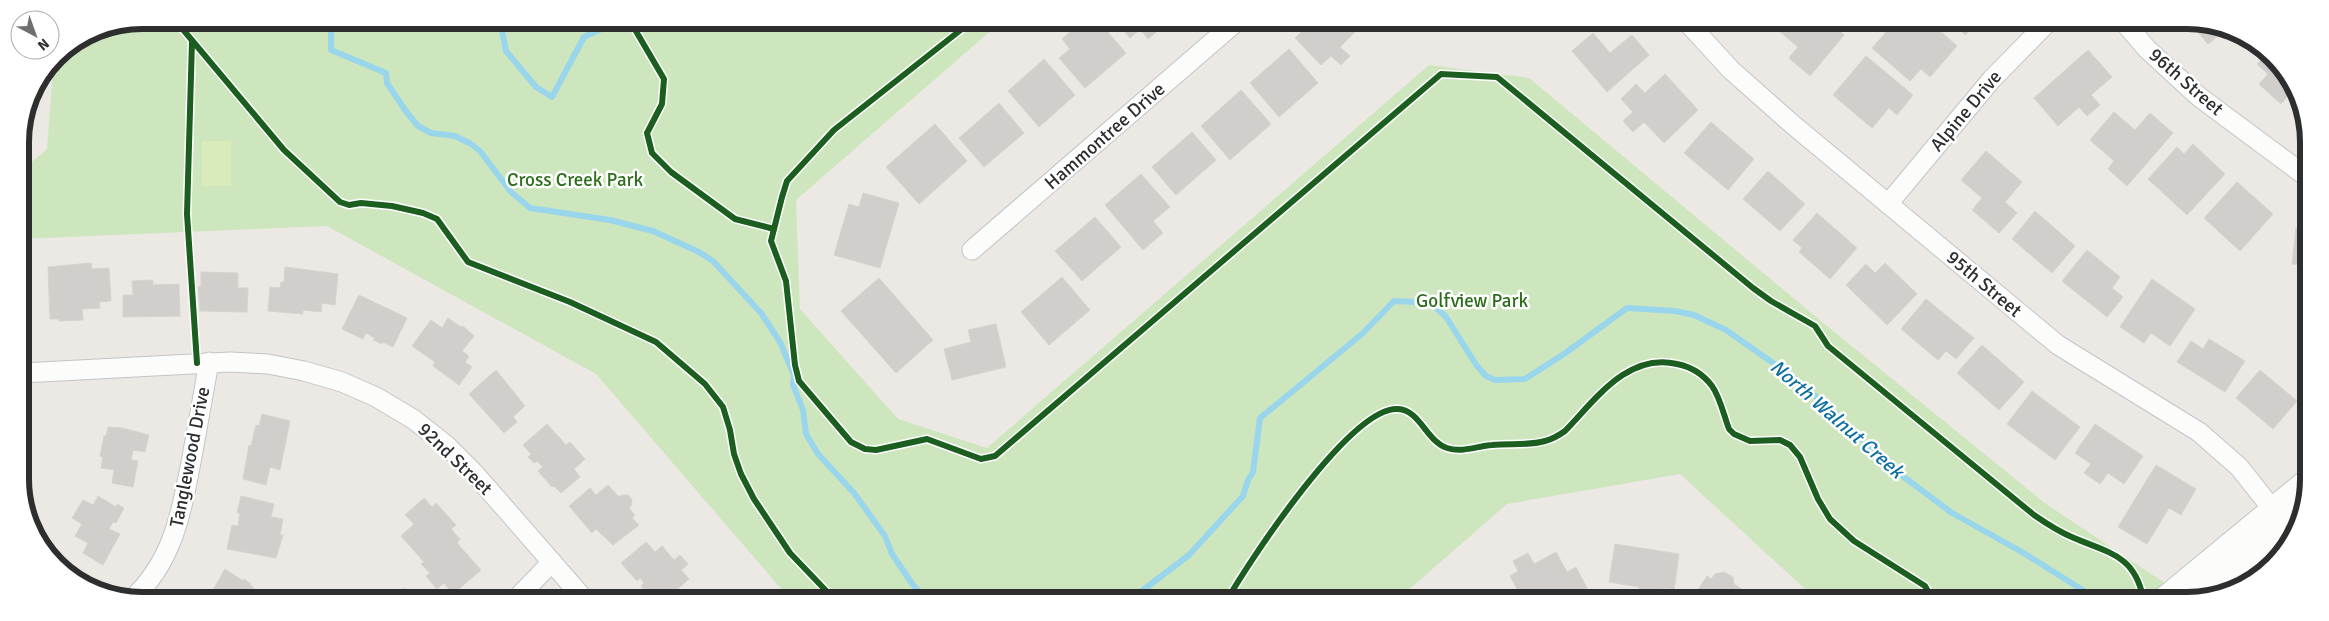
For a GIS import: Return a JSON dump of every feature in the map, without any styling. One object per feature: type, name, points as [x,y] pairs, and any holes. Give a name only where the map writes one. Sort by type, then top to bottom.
[{"type":"main road","points":[[2220,587],[2288,522],[2298,502]]},
{"type":"main road","points":[[2180,592],[2288,522]]},
{"type":"street","name":"Hammontree Drive","points":[[972,250],[1228,29]]},
{"type":"street","name":"95th Street","points":[[1693,29],[1731,70],[1888,204],[2058,345],[2199,432],[2239,468],[2288,522]]},
{"type":"street","name":"Alpine Drive","points":[[1888,204],[1992,79],[2041,29]]},
{"type":"street","name":"96th Street","points":[[2130,29],[2147,49],[2198,96],[2300,172]]},
{"type":"street","name":"92nd Street","points":[[29,373],[209,362],[268,364],[304,371],[342,382],[376,397],[413,419],[446,445],[475,474],[578,592]]},
{"type":"street","name":"Tanglewood Drive","points":[[138,592],[158,569],[173,542],[182,510],[209,362]]},
{"type":"street","points":[[523,592],[552,562]]},
{"type":"green space","name":"Golfview Park","points":[[134,29],[993,29],[796,200],[800,309],[898,419],[987,448],[1429,65],[1529,78],[1816,317],[2046,504],[2177,591],[1808,592],[1680,474],[1507,504],[1406,592],[784,592],[596,374],[327,226],[29,239],[29,164],[47,149],[53,72],[67,57],[85,44],[119,31]]},
{"type":"green space","points":[[202,141],[231,141],[231,186],[202,186]]},
{"type":"building","points":[[1073,29],[1085,29],[1089,33],[1093,29],[1105,29],[1126,53],[1085,88],[1059,58],[1070,49],[1062,39]]},
{"type":"building","points":[[1122,29],[1140,29],[1130,38]]},
{"type":"building","points":[[1140,29],[1160,29],[1148,39]]},
{"type":"building","points":[[1304,29],[1358,29],[1340,47],[1350,56],[1341,65],[1331,56],[1321,65],[1295,38]]},
{"type":"building","points":[[1837,29],[1844,35],[1810,76],[1789,58],[1798,47],[1778,30]]},
{"type":"building","points":[[1889,29],[1938,29],[1957,46],[1930,77],[1921,69],[1910,81],[1872,48]]},
{"type":"building","points":[[1959,29],[1971,29],[1965,35]]},
{"type":"building","points":[[2195,29],[2220,34],[2208,44]]},
{"type":"building","points":[[1593,33],[1610,53],[1632,35],[1649,55],[1607,92],[1572,51]]},
{"type":"building","points":[[1289,49],[1318,83],[1279,117],[1250,83]]},
{"type":"building","points":[[2088,50],[2112,77],[2091,95],[2100,105],[2087,116],[2079,107],[2058,126],[2034,98]]},
{"type":"building","points":[[1866,56],[1913,95],[1897,115],[1889,108],[1872,128],[1833,95]]},
{"type":"building","points":[[2263,58],[2277,73],[2289,92],[2290,94],[2281,104],[2259,84],[2268,74],[2257,64]]},
{"type":"building","points":[[1044,59],[1075,95],[1039,127],[1008,91]]},
{"type":"building","points":[[1665,74],[1698,110],[1664,143],[1644,122],[1633,132],[1623,121],[1633,112],[1621,99],[1636,84],[1645,93]]},
{"type":"building","points":[[1241,90],[1271,124],[1230,160],[1201,126]]},
{"type":"building","points":[[999,103],[1024,133],[984,167],[959,138]]},
{"type":"building","points":[[2114,112],[2135,130],[2150,113],[2173,133],[2127,186],[2108,169],[2114,161],[2090,140]]},
{"type":"building","points":[[1711,122],[1754,159],[1728,190],[1684,153]]},
{"type":"building","points":[[935,124],[967,161],[919,204],[886,167]]},
{"type":"building","points":[[1192,132],[1216,160],[1176,195],[1152,167]]},
{"type":"building","points":[[2193,144],[2225,174],[2187,215],[2148,179],[2177,147],[2184,154]]},
{"type":"building","points":[[1986,151],[2022,182],[2005,202],[2017,213],[1999,233],[1972,210],[1982,198],[1961,180]]},
{"type":"building","points":[[1768,171],[1805,204],[1780,231],[1743,199]]},
{"type":"building","points":[[1141,174],[1170,207],[1153,221],[1163,233],[1143,250],[1105,205]]},
{"type":"building","points":[[2237,182],[2273,214],[2240,251],[2204,218]]},
{"type":"building","points":[[863,193],[899,203],[880,268],[834,255],[849,204],[859,207]]},
{"type":"building","points":[[2035,211],[2075,246],[2052,273],[2012,239]]},
{"type":"building","points":[[1817,213],[1857,248],[1830,279],[1799,252],[1802,248],[1793,240]]},
{"type":"building","points":[[1095,217],[1121,247],[1082,281],[1055,251]]},
{"type":"building","points":[[2296,228],[2300,228],[2300,265],[2292,264]]},
{"type":"building","points":[[2087,250],[2120,277],[2112,288],[2123,297],[2107,317],[2062,281]]},
{"type":"building","points":[[91,263],[92,269],[109,268],[111,301],[99,302],[100,308],[82,309],[83,320],[59,321],[59,319],[50,319],[48,267]]},
{"type":"building","points":[[1885,263],[1917,294],[1887,325],[1846,285],[1866,264],[1875,273]]},
{"type":"building","points":[[285,267],[338,274],[335,305],[322,303],[321,312],[303,310],[303,314],[268,311],[270,287],[280,288],[281,282],[284,282]]},
{"type":"building","points":[[201,272],[238,273],[238,288],[248,288],[247,312],[200,311],[198,287],[201,286]]},
{"type":"building","points":[[1062,277],[1090,310],[1049,345],[1021,312]]},
{"type":"building","points":[[879,278],[933,340],[896,373],[841,311]]},
{"type":"building","points":[[2152,279],[2195,309],[2170,346],[2151,333],[2144,343],[2120,327]]},
{"type":"building","points":[[153,280],[153,285],[179,284],[180,316],[123,317],[123,295],[133,295],[132,281]]},
{"type":"building","points":[[359,295],[407,318],[393,347],[373,340],[375,338],[366,333],[363,339],[342,329]]},
{"type":"building","points":[[1926,299],[1974,338],[1956,359],[1946,351],[1938,360],[1901,329]]},
{"type":"building","points":[[448,318],[461,327],[463,326],[474,336],[462,351],[469,356],[465,362],[472,367],[459,385],[433,366],[435,362],[412,346],[431,320],[442,328]]},
{"type":"building","points":[[996,324],[1006,367],[952,380],[944,349],[971,342],[968,330]]},
{"type":"building","points":[[2209,339],[2245,361],[2225,392],[2177,362],[2191,341],[2203,349]]},
{"type":"building","points":[[1982,345],[2024,382],[1999,410],[1957,373]]},
{"type":"building","points":[[496,370],[525,406],[513,417],[517,422],[504,433],[469,394]]},
{"type":"building","points":[[2260,370],[2297,401],[2273,429],[2236,398]]},
{"type":"building","points":[[2032,391],[2080,427],[2055,460],[2007,424]]},
{"type":"building","points":[[262,414],[290,421],[280,470],[270,467],[266,485],[243,479],[249,445],[251,446],[256,425],[259,426]]},
{"type":"building","points":[[547,424],[566,445],[570,442],[585,459],[574,469],[580,477],[561,493],[554,486],[552,487],[538,471],[543,467],[537,461],[534,463],[528,457],[531,454],[523,445]]},
{"type":"building","points":[[2095,424],[2143,456],[2124,484],[2108,473],[2100,484],[2084,473],[2091,464],[2075,453]]},
{"type":"building","points":[[108,427],[122,428],[149,435],[145,452],[133,450],[131,460],[138,461],[133,487],[112,483],[114,470],[101,468],[103,457],[100,456]]},
{"type":"building","points":[[2156,465],[2196,489],[2181,515],[2169,508],[2147,544],[2118,527]]},
{"type":"building","points":[[608,485],[619,497],[628,495],[632,500],[629,508],[635,515],[632,518],[639,525],[613,545],[596,529],[592,533],[569,506],[590,488],[596,495]]},
{"type":"building","points":[[98,496],[116,507],[117,504],[124,508],[116,523],[113,522],[109,529],[120,534],[103,565],[83,553],[88,543],[75,536],[82,524],[72,518],[83,500],[93,505]]},
{"type":"building","points":[[241,496],[274,504],[271,517],[283,519],[280,535],[283,535],[276,558],[227,549],[232,525],[238,526],[240,513],[237,513]]},
{"type":"building","points":[[424,498],[432,507],[436,503],[456,525],[451,529],[460,539],[457,543],[481,570],[455,592],[451,592],[444,583],[437,589],[426,576],[430,573],[421,564],[424,562],[401,536],[414,524],[405,515]]},
{"type":"building","points":[[646,542],[655,552],[662,546],[674,560],[680,555],[688,564],[681,570],[689,579],[674,592],[646,592],[641,586],[644,583],[640,578],[637,581],[621,563]]},
{"type":"building","points":[[1615,544],[1679,554],[1674,590],[1664,588],[1663,592],[1651,592],[1639,590],[1639,587],[1609,582]]},
{"type":"building","points":[[1556,552],[1567,572],[1576,567],[1587,588],[1581,592],[1519,592],[1510,576],[1518,571],[1513,561],[1528,553],[1534,564]]},
{"type":"building","points":[[225,569],[243,581],[244,579],[254,588],[252,592],[212,592]]},
{"type":"building","points":[[1724,572],[1733,577],[1734,584],[1746,592],[1696,592],[1707,576],[1711,579],[1715,574]]},
{"type":"building","points":[[404,588],[409,592],[400,592]]},
{"type":"waterway","name":"North Walnut Creek","points":[[331,29],[331,50],[386,73],[387,83],[418,126],[431,133],[455,136],[471,144],[480,151],[511,192],[530,208],[610,220],[653,231],[699,252],[713,261],[761,313],[780,342],[794,375],[793,385],[803,410],[806,434],[818,454],[854,493],[885,536],[892,554],[920,592]]},
{"type":"waterway","points":[[502,29],[506,51],[536,87],[552,97],[584,37],[602,29]]},
{"type":"waterway","name":"North Walnut Creek","points":[[1140,592],[1189,555],[1243,496],[1248,480],[1253,472],[1260,418],[1362,334],[1394,301],[1415,302],[1434,306],[1446,317],[1477,366],[1486,376],[1495,380],[1525,379],[1564,354],[1627,308],[1675,311],[1694,315],[1726,330],[1786,372],[1831,409],[1892,468],[1952,513],[2022,552],[2086,592]]},
{"type":"cycle path","points":[[183,29],[284,150],[340,202],[349,205],[361,203],[392,206],[423,213],[437,219],[468,262],[570,302],[656,342],[705,384],[723,407],[730,430],[734,454],[741,474],[754,499],[790,553],[827,592]]},
{"type":"cycle path","points":[[635,29],[664,79],[662,104],[647,133],[652,153],[671,172],[735,219],[774,229]]},
{"type":"cycle path","points":[[962,29],[834,130],[787,181],[771,241],[786,281],[795,365],[799,381],[851,442],[865,449],[876,450],[927,439],[981,459],[995,456],[1441,74],[1497,77],[1753,288],[1771,301],[1815,326],[1828,346],[2034,515],[2063,533],[2118,557],[2133,572],[2142,592]]},
{"type":"cycle path","points":[[192,41],[187,214],[197,363]]},
{"type":"cycle path","points":[[1232,592],[1279,521],[1304,488],[1329,458],[1355,432],[1378,415],[1398,409],[1406,411],[1418,420],[1434,440],[1447,448],[1464,450],[1498,444],[1539,443],[1565,431],[1614,381],[1643,365],[1659,362],[1688,367],[1705,378],[1715,390],[1729,429],[1734,434],[1750,441],[1780,440],[1790,445],[1800,457],[1818,499],[1830,519],[1854,541],[1925,586],[1928,592]]},
{"type":"park label","name":"Cross Creek Park","points":[[575,180]]}]
